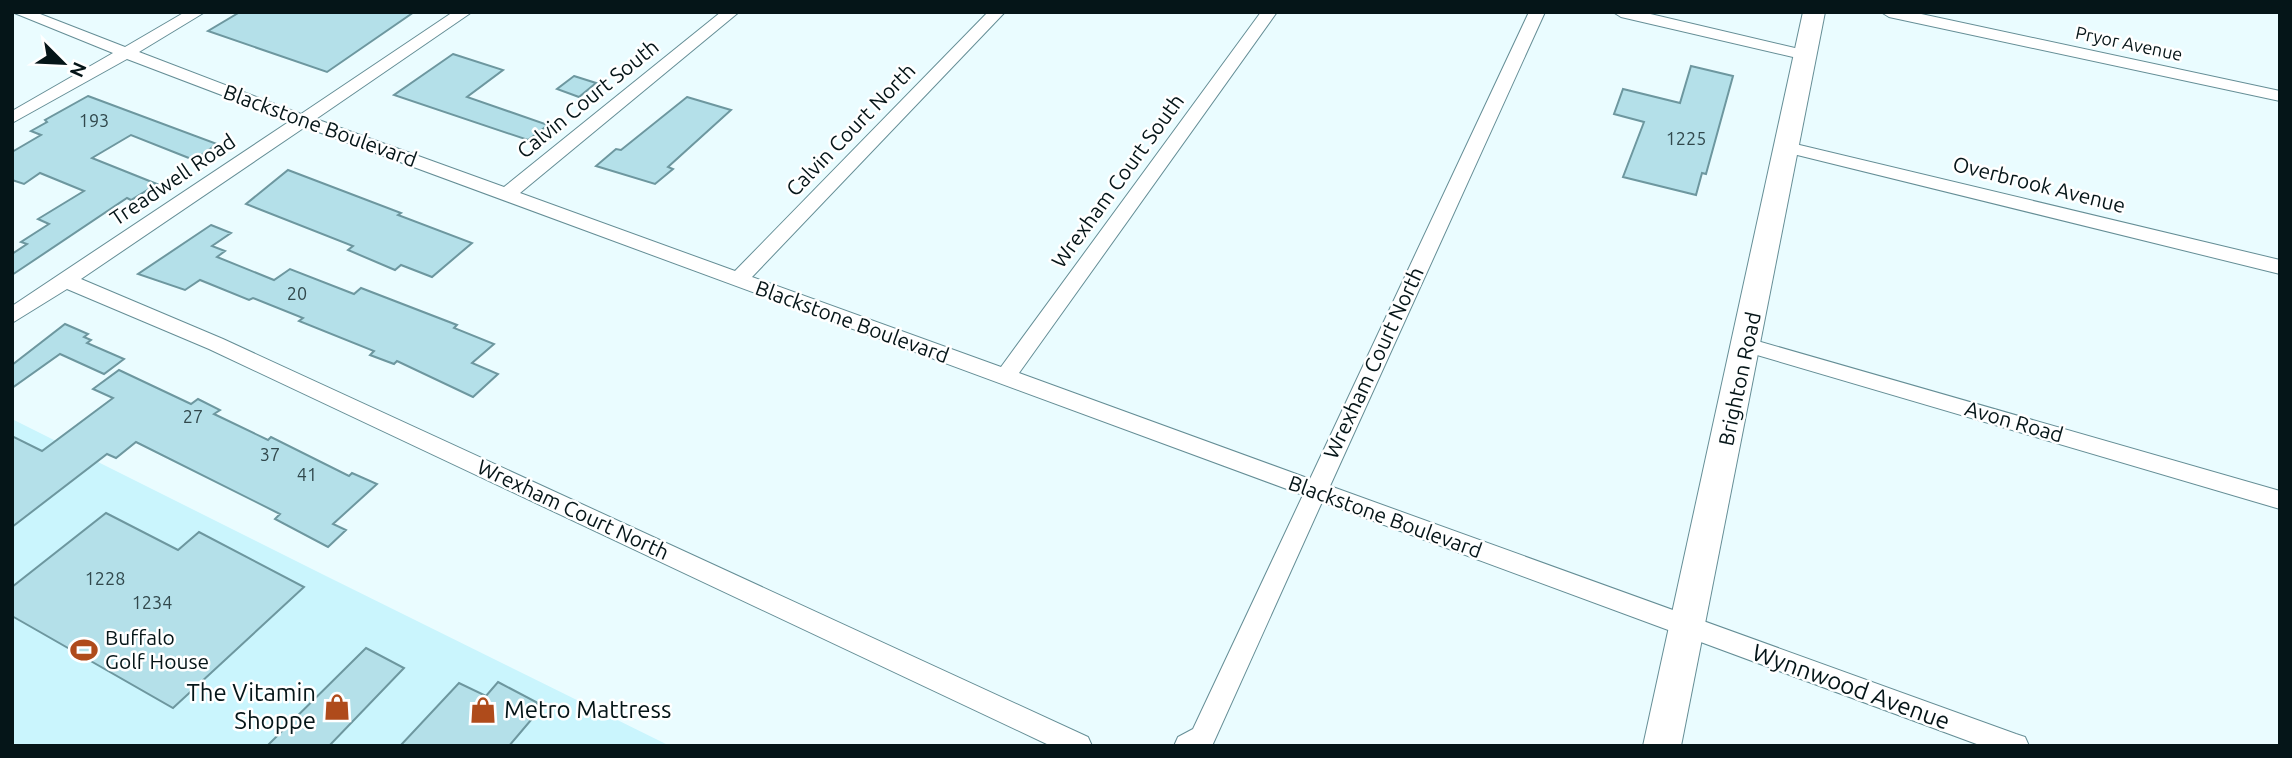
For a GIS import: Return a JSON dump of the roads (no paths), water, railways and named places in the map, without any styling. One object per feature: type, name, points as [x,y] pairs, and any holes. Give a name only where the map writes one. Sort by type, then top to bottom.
[{"type":"street","name":"Blackstone Boulevard","points":[[20,12],[125,54],[506,195],[1686,627]]},
{"type":"street","points":[[12,118],[197,12]]},
{"type":"street","name":"Treadwell Road","points":[[12,316],[464,12]]},
{"type":"street","name":"Calvin Court South","points":[[506,195],[731,12]]},
{"type":"street","name":"Calvin Court North","points":[[737,280],[997,12]]},
{"type":"street","name":"Wrexham Court South","points":[[1004,378],[1269,12]]},
{"type":"street","name":"Wrexham Court North","points":[[1187,746],[1202,738],[1537,12]]},
{"type":"street","points":[[1621,12],[1806,55]]},
{"type":"street","name":"Brighton Road","points":[[1662,746],[1814,12]]},
{"type":"street","name":"Pryor Avenue","points":[[1889,12],[2280,96]]},
{"type":"street","name":"Overbrook Avenue","points":[[1787,147],[2280,267]]},
{"type":"street","name":"Wrexham Court North","points":[[65,280],[216,344],[1079,746]]},
{"type":"street","name":"Avon Road","points":[[1747,345],[2280,500]]},
{"type":"street","name":"Wynnwood Avenue","points":[[1686,627],[2016,746]]},
{"type":"place","name":"Buffalo Golf House","points":[[84,650]]},
{"type":"place","name":"The Vitamin Shoppe","points":[[337,707]]},
{"type":"place","name":"Metro Mattress","points":[[483,710]]}]
